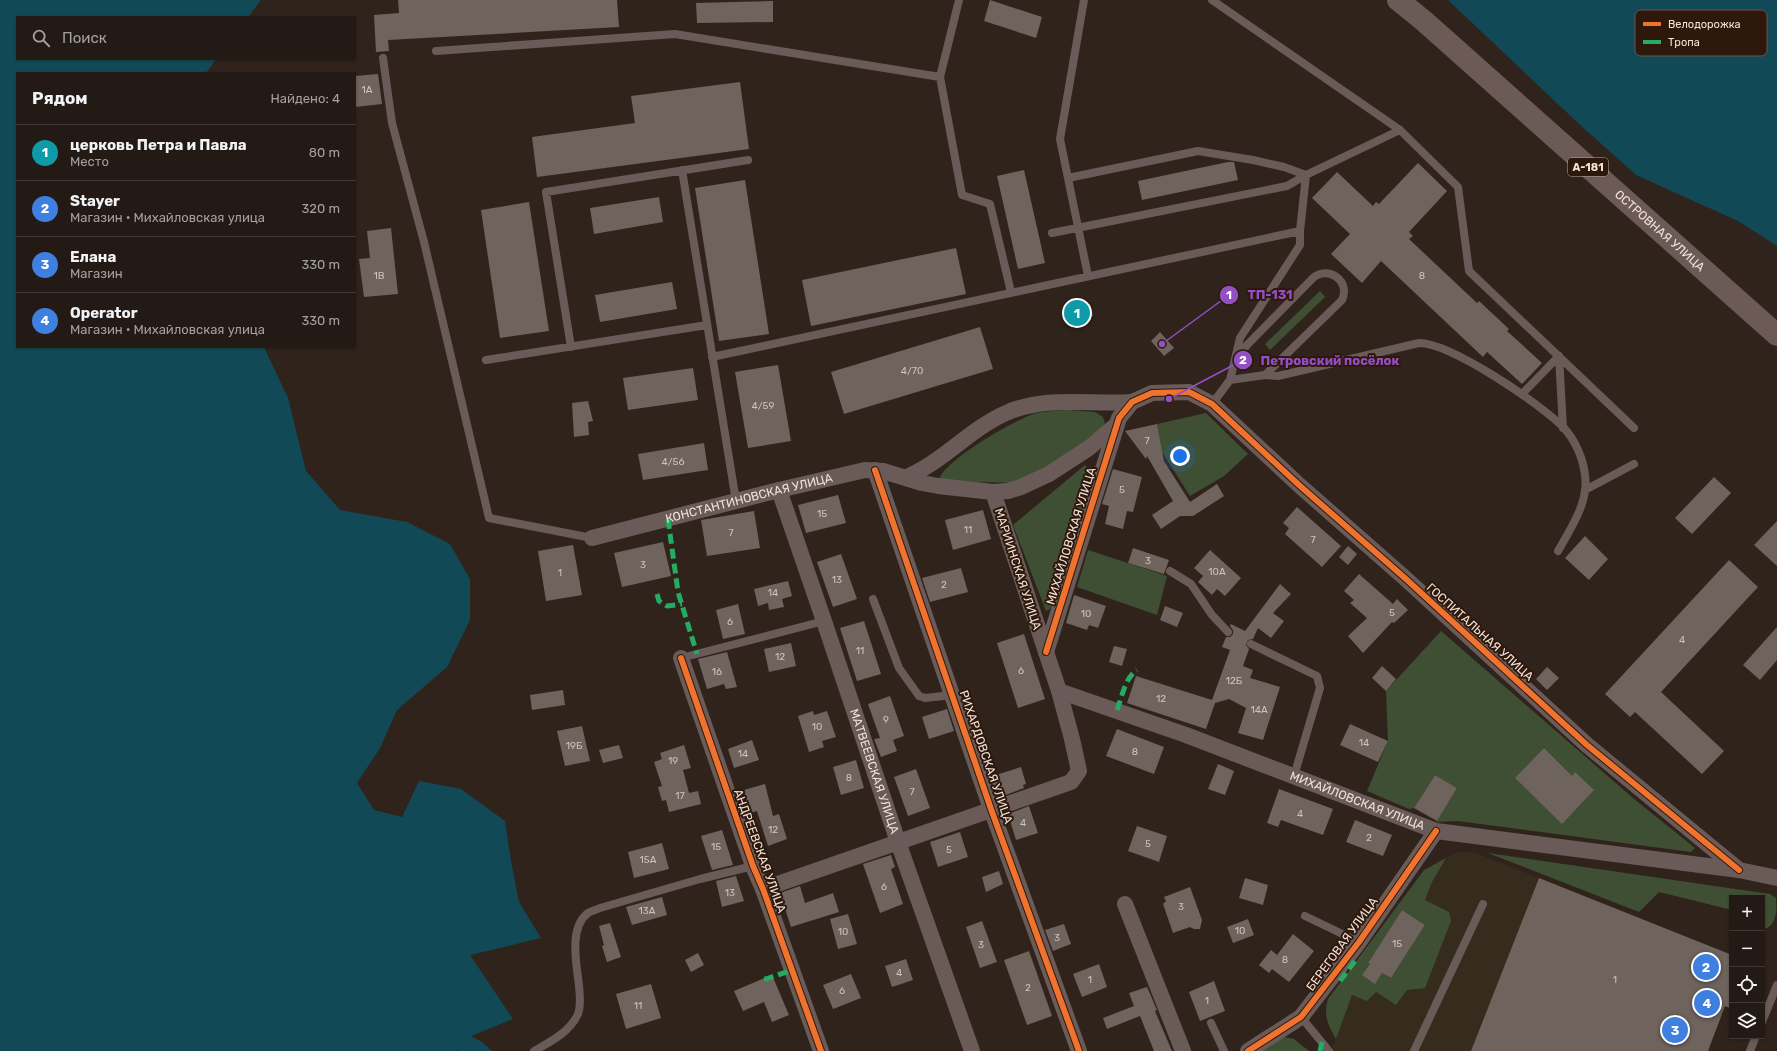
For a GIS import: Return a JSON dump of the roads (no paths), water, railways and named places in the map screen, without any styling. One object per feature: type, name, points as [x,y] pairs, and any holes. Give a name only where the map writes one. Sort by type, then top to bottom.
[{"type":"main road","name":"ОСТРОВНАЯ УЛИЦА","points":[[1398,0],[1777,335]]},
{"type":"street","name":"ГОСПИТАЛЬНАЯ УЛИЦА","points":[[1132,402],[1152,393],[1189,392],[1212,404],[1299,485],[1406,579],[1587,745],[1739,870],[1777,878]]},
{"type":"street","points":[[907,477],[933,464],[982,426],[1007,412],[1035,403],[1046,402],[1084,402],[1108,404],[1132,402]]},
{"type":"street","points":[[1116,425],[1124,411],[1132,402]]},
{"type":"street","name":"КОНСТАНТИНОВСКАЯ УЛИЦА","points":[[592,538],[778,490],[865,470],[876,470],[938,486],[993,492],[1008,491],[1021,487],[1049,474],[1089,448],[1116,425]]},
{"type":"street","name":"МИХАЙЛОВСКАЯ УЛИЦА","points":[[1046,652],[1116,425]]},
{"type":"street","name":"РИХАРДОВСКАЯ УЛИЦА","points":[[876,470],[992,809],[1079,1051]]},
{"type":"street","name":"МАТВЕЕВСКАЯ УЛИЦА","points":[[778,490],[824,621],[898,842],[972,1051]]},
{"type":"street","name":"МАРИИНСКАЯ УЛИЦА","points":[[992,809],[1072,782],[1079,771],[1059,691],[993,492]]},
{"type":"street","name":"АНДРЕЕВСКАЯ УЛИЦА","points":[[681,658],[753,866],[763,889],[821,1051]]},
{"type":"street","name":"МИХАЙЛОВСКАЯ УЛИЦА","points":[[1059,691],[1186,735],[1436,832],[1739,870]]},
{"type":"street","points":[[763,889],[992,809]]},
{"type":"street","name":"БЕРЕГОВАЯ УЛИЦА","points":[[1248,1051],[1301,1017],[1359,942],[1436,832]]},
{"type":"street","points":[[1125,904],[1183,1051]]},
{"type":"lane","points":[[959,0],[940,78],[962,195],[990,204],[1011,292]]},
{"type":"lane","points":[[1084,0],[1060,139],[1088,276]]},
{"type":"lane","points":[[1212,0],[1400,130],[1458,187],[1469,271],[1634,428]]},
{"type":"lane","points":[[436,51],[675,34],[940,78]]},
{"type":"lane","points":[[383,58],[392,123],[424,242],[489,518],[592,538]]},
{"type":"lane","points":[[1052,233],[1287,186],[1306,175],[1400,130]]},
{"type":"lane","points":[[1068,178],[1198,151],[1253,160],[1284,167],[1306,175]]},
{"type":"lane","points":[[571,347],[546,192],[748,160]]},
{"type":"lane","points":[[682,170],[736,501]]},
{"type":"lane","points":[[1212,404],[1230,380],[1240,338],[1300,245],[1306,175]]},
{"type":"lane","points":[[712,356],[1300,231]]},
{"type":"lane","points":[[1234,362],[1247,345],[1313,278],[1321,273],[1335,275],[1341,281],[1343,286],[1344,294],[1342,300],[1265,375]]},
{"type":"lane","points":[[486,360],[707,325]]},
{"type":"lane","points":[[1230,380],[1265,375],[1278,376],[1419,343],[1439,346],[1464,358],[1522,394],[1563,428],[1578,451],[1585,476],[1583,503],[1558,550]]},
{"type":"lane","points":[[1522,394],[1559,356]]},
{"type":"lane","points":[[1559,356],[1563,428]]},
{"type":"lane","points":[[1585,490],[1634,464]]},
{"type":"lane","points":[[1170,571],[1191,584],[1212,615],[1228,632]]},
{"type":"lane","points":[[873,599],[899,668],[919,696],[925,698],[943,696],[952,693]]},
{"type":"lane","points":[[681,658],[824,621]]},
{"type":"lane","points":[[1252,644],[1316,676],[1319,681],[1320,688],[1294,776]]},
{"type":"lane","points":[[534,1051],[555,1040],[567,1029],[578,1014],[580,1000],[575,944],[578,926],[588,913],[700,878],[753,866]]},
{"type":"lane","points":[[1414,1051],[1483,904]]},
{"type":"lane","points":[[1306,916],[1359,942]]},
{"type":"lane","points":[[1765,1015],[1777,985]]},
{"type":"lane","points":[[1301,1017],[1329,1051]]},
{"type":"lane","points":[[1211,1024],[1224,1051]]},
{"type":"lane","points":[[1750,1051],[1755,1039]]},
{"type":"water","points":[[0,0],[261,0],[249,16],[16,16],[16,60],[215,60],[207,72],[16,72],[16,348],[264,348],[288,398],[306,471],[340,510],[407,522],[450,544],[470,579],[470,620],[447,667],[397,710],[380,748],[357,783],[374,810],[402,817],[419,781],[461,789],[505,821],[519,902],[541,938],[470,955],[513,1019],[471,1036],[482,1042],[492,1051],[0,1051]]},
{"type":"water","points":[[1448,0],[1777,0],[1777,246],[1738,221],[1636,175],[1578,123]]},
{"type":"place","name":"церковь Петра и Павла","points":[[1077,313]]},
{"type":"place","name":"ТП-131","points":[[1162,344]]},
{"type":"place","name":"Петровский посёлок","points":[[1169,399]]},
{"type":"place","name":"Stayer","points":[[1706,967]]},
{"type":"place","name":"Operator","points":[[1707,1003]]},
{"type":"place","name":"Елана","points":[[1675,1030]]}]
